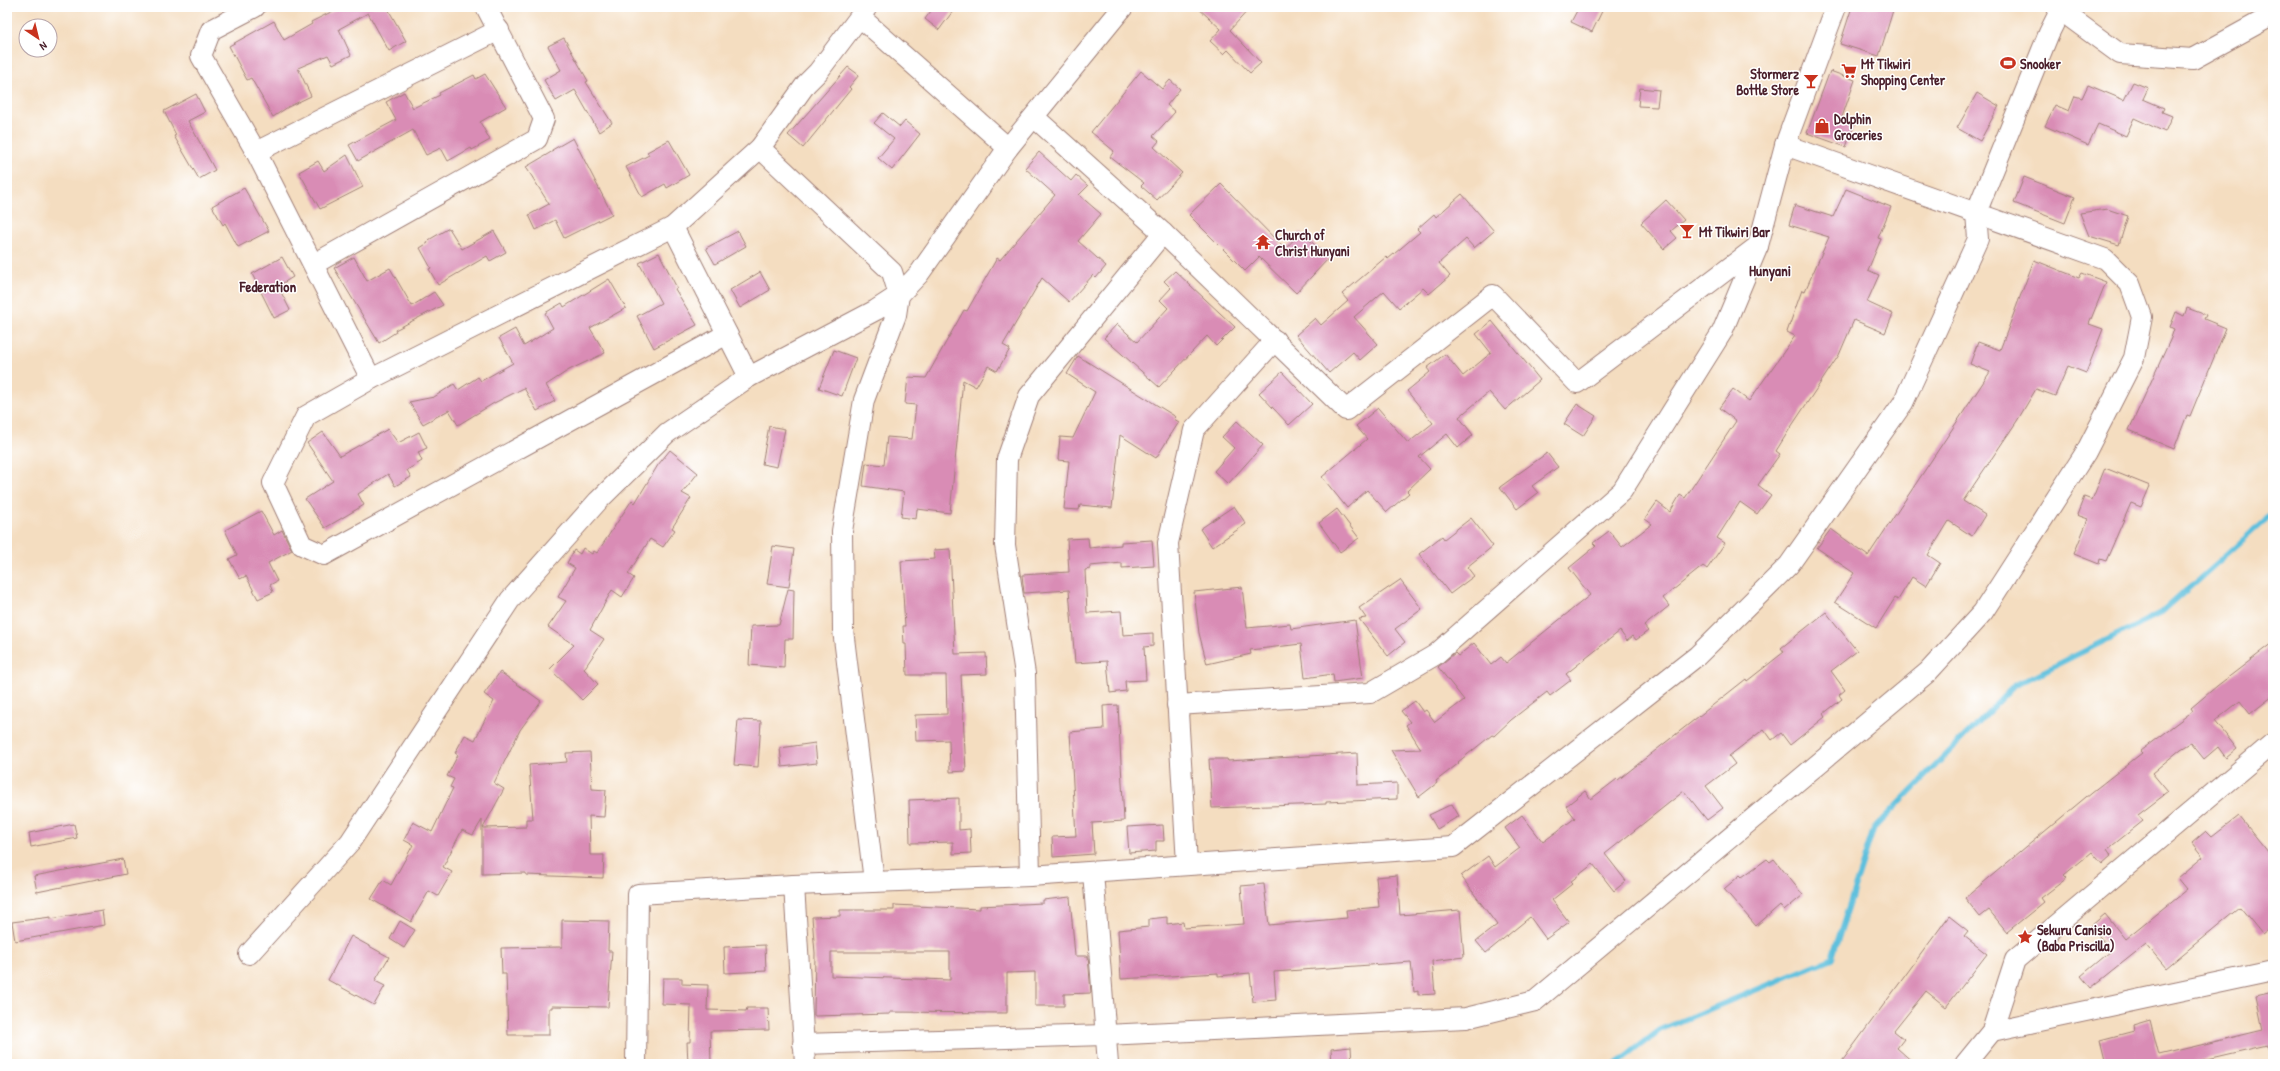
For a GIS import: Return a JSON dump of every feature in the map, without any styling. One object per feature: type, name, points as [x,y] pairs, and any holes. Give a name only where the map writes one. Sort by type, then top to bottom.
[{"type":"street","points":[[255,7],[211,30],[201,56],[256,152],[372,379]]},
{"type":"street","points":[[314,264],[537,139],[544,119],[486,7]]},
{"type":"street","points":[[249,954],[350,842],[510,600],[598,501],[667,433],[749,377],[876,310],[899,295],[919,274],[1008,148],[1123,7]]},
{"type":"street","points":[[1177,706],[1370,694],[1435,655],[1622,491],[1722,332],[1758,246],[1785,145],[1836,7]]},
{"type":"street","points":[[636,1064],[638,894],[794,884],[1030,876],[1187,864],[1453,847],[1697,656],[1789,565],[1903,403],[1978,239],[1976,213],[2049,33],[2061,9],[2120,54],[2193,59],[2273,15]]},
{"type":"street","points":[[727,334],[324,555],[302,545],[273,483],[306,416],[372,379],[673,227],[760,148],[806,84],[864,12],[1008,148]]},
{"type":"street","points":[[256,152],[499,30]]},
{"type":"street","points":[[1034,116],[1163,233],[1346,410],[1494,295],[1577,383],[1758,246]]},
{"type":"street","points":[[803,1044],[1105,1035],[1466,1018],[1535,1001],[1928,672],[1983,612],[2086,452],[2134,358],[2142,317],[2130,284],[2105,259],[1785,145]]},
{"type":"street","points":[[760,148],[892,272],[899,295],[896,315],[864,400],[842,531],[843,630],[874,881]]},
{"type":"street","points":[[673,227],[749,377]]},
{"type":"street","points":[[1030,876],[1025,674],[1005,545],[1007,459],[1029,396],[1163,233]]},
{"type":"street","points":[[1187,864],[1168,543],[1194,430],[1275,340]]},
{"type":"street","points":[[1965,1064],[1992,1031],[2015,960],[2273,743]]},
{"type":"street","points":[[1093,872],[1108,1064]]},
{"type":"street","points":[[794,884],[805,1064]]},
{"type":"street","points":[[1992,1031],[2273,971]]},
{"type":"building","points":[[341,7],[387,7],[406,41],[389,51],[368,13],[339,29],[351,55],[333,64],[328,55],[298,68],[311,96],[288,107],[273,117],[251,78],[247,80],[229,46],[274,21],[284,40],[312,24],[311,22]]},
{"type":"building","points":[[934,7],[956,7],[939,30],[925,19]]},
{"type":"building","points":[[1197,7],[1251,7],[1230,30],[1261,63],[1250,73],[1228,50],[1224,54],[1210,41],[1221,29]]},
{"type":"building","points":[[1579,7],[1604,7],[1592,32],[1571,22]]},
{"type":"building","points":[[1852,7],[1894,7],[1879,56],[1840,44]]},
{"type":"building","points":[[564,38],[588,81],[586,82],[612,123],[599,132],[575,90],[556,101],[544,80],[561,70],[548,46]]},
{"type":"building","points":[[848,67],[859,75],[849,87],[851,89],[803,148],[788,135]]},
{"type":"building","points":[[1141,71],[1162,89],[1170,80],[1180,89],[1167,105],[1175,112],[1153,136],[1159,141],[1154,147],[1182,173],[1157,200],[1141,186],[1144,183],[1110,157],[1114,151],[1091,132]]},
{"type":"building","points":[[1830,71],[1855,80],[1841,120],[1854,125],[1846,147],[1807,133]]},
{"type":"building","points":[[485,74],[506,107],[480,122],[490,140],[472,150],[471,148],[448,161],[441,148],[426,155],[413,130],[358,161],[349,145],[396,120],[386,102],[404,92],[413,108],[440,95],[439,93],[474,75],[476,79]]},
{"type":"building","points":[[2133,82],[2148,88],[2143,99],[2164,108],[2162,112],[2172,116],[2165,132],[2134,118],[2126,136],[2098,124],[2088,145],[2045,126],[2055,105],[2069,111],[2075,96],[2082,98],[2088,85],[2124,100]]},
{"type":"building","points":[[1640,88],[1659,90],[1657,107],[1638,106]]},
{"type":"building","points":[[1977,93],[1999,106],[1980,141],[1957,128]]},
{"type":"building","points":[[196,94],[205,112],[188,121],[215,170],[199,179],[174,136],[176,135],[164,111]]},
{"type":"building","points":[[883,113],[900,127],[905,121],[920,134],[892,170],[878,158],[894,139],[874,123]]},
{"type":"building","points":[[573,138],[612,214],[564,238],[555,220],[536,230],[529,215],[549,204],[526,167]]},
{"type":"building","points":[[669,140],[689,175],[667,188],[665,184],[642,197],[626,167],[649,155],[647,152]]},
{"type":"building","points":[[1039,152],[1071,181],[1076,175],[1088,186],[1079,195],[1101,214],[1078,241],[1106,266],[1096,278],[1093,275],[1069,302],[1042,278],[1003,345],[1010,349],[997,371],[988,366],[976,387],[963,380],[950,513],[917,509],[916,519],[901,517],[904,492],[863,486],[866,463],[884,465],[887,437],[912,439],[916,405],[905,404],[908,377],[926,378],[964,310],[967,311],[997,258],[1000,260],[1055,195],[1025,168]]},
{"type":"building","points":[[347,155],[363,187],[320,209],[299,172],[318,161],[324,171]]},
{"type":"building","points":[[2024,177],[2075,197],[2065,223],[2014,203]]},
{"type":"building","points":[[1221,184],[1285,249],[1301,232],[1329,258],[1296,293],[1259,257],[1245,271],[1189,215]]},
{"type":"building","points":[[244,188],[269,231],[238,247],[225,223],[223,225],[212,206]]},
{"type":"building","points":[[1846,189],[1891,207],[1878,238],[1881,239],[1868,270],[1879,275],[1867,302],[1893,314],[1885,333],[1854,320],[1839,355],[1789,430],[1776,451],[1780,454],[1758,485],[1771,495],[1757,514],[1740,502],[1717,538],[1725,543],[1707,569],[1703,566],[1663,598],[1669,606],[1644,626],[1648,631],[1636,640],[1633,636],[1627,641],[1620,631],[1566,674],[1571,680],[1550,696],[1547,692],[1511,720],[1494,736],[1492,735],[1458,762],[1459,763],[1436,781],[1437,783],[1419,797],[1391,750],[1421,749],[1406,725],[1410,722],[1401,711],[1415,701],[1423,712],[1426,710],[1435,722],[1464,700],[1438,667],[1455,653],[1458,656],[1474,643],[1491,665],[1501,657],[1506,663],[1590,595],[1569,568],[1596,546],[1593,543],[1609,531],[1622,547],[1652,524],[1645,519],[1657,502],[1670,512],[1680,495],[1685,498],[1736,421],[1719,408],[1733,389],[1749,401],[1795,336],[1787,332],[1802,290],[1805,291],[1829,237],[1789,225],[1795,205],[1833,217]]},
{"type":"building","points":[[1462,194],[1494,231],[1474,248],[1466,239],[1439,263],[1450,276],[1429,294],[1423,288],[1399,308],[1384,291],[1354,317],[1378,344],[1360,360],[1353,352],[1329,373],[1296,335],[1315,318],[1321,325],[1348,301],[1342,294],[1386,257],[1388,259],[1420,232],[1417,229],[1434,214],[1436,217]]},
{"type":"building","points":[[1666,200],[1684,220],[1671,231],[1677,238],[1664,249],[1641,223]]},
{"type":"building","points":[[2107,209],[2128,216],[2119,245],[2089,236],[2080,213]]},
{"type":"building","points":[[449,228],[462,249],[494,231],[506,252],[490,261],[487,256],[438,285],[420,248],[428,243],[427,241]]},
{"type":"building","points":[[738,231],[746,246],[715,264],[706,248]]},
{"type":"building","points":[[659,253],[677,288],[675,289],[697,325],[654,348],[637,316],[661,303],[639,263]]},
{"type":"building","points":[[282,257],[293,277],[278,286],[290,310],[274,318],[252,274]]},
{"type":"building","points":[[354,257],[367,281],[390,268],[412,306],[434,292],[443,305],[395,330],[396,332],[379,343],[334,268]]},
{"type":"building","points":[[2034,260],[2079,278],[2082,273],[2106,282],[2089,324],[2103,329],[2086,373],[2068,366],[2055,396],[2036,389],[2017,421],[1963,501],[1985,515],[1972,536],[1949,521],[1928,555],[1940,563],[1926,586],[1912,577],[1898,600],[1895,598],[1876,628],[1835,602],[1854,573],[1817,548],[1831,529],[1868,556],[1990,372],[1970,364],[1978,342],[2000,350]]},
{"type":"building","points":[[1175,271],[1235,327],[1216,346],[1207,336],[1159,387],[1104,338],[1117,324],[1137,342],[1168,308],[1160,300],[1171,288],[1164,281]]},
{"type":"building","points":[[760,272],[770,290],[740,308],[730,290]]},
{"type":"building","points":[[609,279],[626,308],[590,328],[605,353],[569,370],[546,385],[555,401],[537,411],[524,388],[494,403],[458,425],[449,410],[423,424],[409,402],[434,397],[454,384],[458,390],[478,377],[481,381],[513,363],[499,338],[515,329],[524,346],[553,328],[545,313],[562,303],[564,307]]},
{"type":"building","points":[[2187,308],[2206,315],[2204,319],[2226,328],[2190,416],[2187,415],[2174,449],[2129,430],[2171,338],[2174,329],[2170,327],[2176,312],[2184,316]]},
{"type":"building","points":[[1492,321],[1540,380],[1505,410],[1489,392],[1459,417],[1473,435],[1458,448],[1447,434],[1419,457],[1430,469],[1407,491],[1409,493],[1387,512],[1367,490],[1347,508],[1322,477],[1367,439],[1356,426],[1378,408],[1408,443],[1433,423],[1407,391],[1430,372],[1427,368],[1445,354],[1463,376],[1491,353],[1476,334]]},
{"type":"building","points":[[834,350],[856,358],[842,396],[819,388]]},
{"type":"building","points":[[1078,356],[1176,417],[1174,419],[1179,422],[1156,458],[1120,435],[1112,508],[1080,505],[1079,510],[1064,509],[1069,461],[1058,460],[1060,437],[1073,438],[1095,392],[1067,374]]},
{"type":"building","points":[[1282,372],[1312,404],[1289,425],[1259,393]]},
{"type":"building","points":[[1577,404],[1596,416],[1583,436],[1564,424]]},
{"type":"building","points":[[1237,421],[1263,445],[1228,484],[1214,471],[1234,448],[1222,437]]},
{"type":"building","points":[[769,426],[785,429],[777,467],[762,464]]},
{"type":"building","points":[[388,429],[398,443],[419,432],[427,448],[418,452],[422,461],[407,470],[411,477],[395,486],[388,474],[358,494],[364,505],[325,528],[305,499],[333,481],[307,443],[323,432],[340,456]]},
{"type":"building","points":[[670,450],[698,473],[682,493],[691,498],[672,528],[675,530],[663,547],[650,539],[628,574],[634,578],[622,597],[612,590],[590,630],[604,639],[584,669],[598,684],[582,700],[550,669],[574,645],[548,627],[566,601],[558,597],[575,568],[567,563],[574,550],[580,554],[583,548],[592,554],[594,551],[597,553],[632,500],[635,503],[658,465]]},
{"type":"building","points":[[1547,453],[1558,467],[1532,486],[1538,493],[1517,509],[1500,487]]},
{"type":"building","points":[[2105,468],[2150,486],[2141,507],[2131,503],[2106,561],[2100,559],[2099,564],[2074,554],[2088,519],[2077,515],[2084,497],[2092,500]]},
{"type":"building","points":[[1234,506],[1246,524],[1212,547],[1200,529]]},
{"type":"building","points":[[1337,509],[1359,538],[1340,552],[1319,523]]},
{"type":"building","points":[[261,511],[274,535],[282,530],[292,550],[268,563],[277,581],[270,585],[273,592],[258,599],[246,576],[240,579],[229,559],[237,555],[225,530]]},
{"type":"building","points":[[1471,518],[1493,546],[1467,567],[1474,576],[1450,594],[1419,554],[1442,536],[1444,539]]},
{"type":"building","points":[[1088,538],[1089,548],[1121,545],[1121,542],[1152,540],[1154,566],[1122,568],[1122,563],[1090,566],[1090,569],[1085,570],[1087,613],[1121,611],[1123,635],[1153,633],[1153,646],[1144,647],[1146,680],[1125,681],[1126,691],[1110,693],[1107,661],[1075,663],[1069,590],[1024,593],[1022,575],[1069,572],[1067,539]]},
{"type":"building","points":[[773,546],[794,549],[789,587],[767,584]]},
{"type":"building","points":[[950,549],[955,654],[986,653],[987,674],[961,675],[966,771],[950,772],[949,740],[916,741],[915,715],[947,714],[946,675],[907,675],[906,644],[904,644],[903,626],[905,626],[901,561],[935,559],[934,550]]},
{"type":"building","points":[[1400,580],[1422,609],[1395,629],[1405,642],[1388,656],[1359,619],[1366,618],[1359,608]]},
{"type":"building","points":[[1242,587],[1247,628],[1290,624],[1291,629],[1355,620],[1363,678],[1334,682],[1333,674],[1305,678],[1301,644],[1250,650],[1251,654],[1207,664],[1199,633],[1194,592]]},
{"type":"building","points":[[788,589],[794,590],[793,639],[785,639],[784,668],[749,665],[751,626],[779,625]]},
{"type":"building","points":[[1826,612],[1857,651],[1831,671],[1845,690],[1839,695],[1842,699],[1823,714],[1825,717],[1790,745],[1781,733],[1772,740],[1764,729],[1729,756],[1735,764],[1706,786],[1723,808],[1707,820],[1684,791],[1605,854],[1626,881],[1614,891],[1593,864],[1570,882],[1572,884],[1552,900],[1569,922],[1546,939],[1530,917],[1486,953],[1476,941],[1497,925],[1461,876],[1488,856],[1495,867],[1520,848],[1505,828],[1522,815],[1543,842],[1575,818],[1566,806],[1585,791],[1591,799],[1617,779],[1618,780],[1746,679],[1747,681],[1784,652],[1781,648]]},
{"type":"building","points":[[2273,643],[2273,696],[2250,714],[2240,701],[2215,721],[2237,749],[2226,758],[2218,747],[2204,759],[2191,743],[2181,749],[2152,773],[2168,792],[2138,815],[2143,821],[2108,849],[2112,855],[2102,864],[2092,852],[2064,875],[2067,878],[2041,898],[2044,902],[2007,932],[1989,910],[1980,917],[1965,898],[2092,792],[2142,753],[2140,751],[2193,711],[2191,708],[2217,686]]},
{"type":"building","points":[[500,672],[541,701],[520,730],[494,783],[504,789],[483,828],[526,827],[526,819],[533,819],[529,765],[567,762],[566,753],[590,752],[592,789],[606,790],[604,817],[589,816],[590,855],[604,855],[603,878],[526,875],[526,873],[482,874],[482,820],[473,835],[462,830],[443,867],[452,872],[438,896],[429,891],[411,922],[371,899],[383,880],[391,885],[413,845],[404,840],[413,822],[432,832],[453,788],[450,787],[454,779],[447,776],[458,755],[455,753],[465,735],[475,740],[494,701],[484,694]]},
{"type":"building","points":[[1118,705],[1124,821],[1092,823],[1094,854],[1053,857],[1052,837],[1076,836],[1070,732],[1104,729],[1103,706]]},
{"type":"building","points":[[738,720],[761,721],[758,767],[734,765]]},
{"type":"building","points":[[815,743],[817,763],[782,767],[780,748]]},
{"type":"building","points":[[1357,753],[1358,785],[1397,783],[1397,799],[1326,802],[1326,804],[1212,808],[1209,759],[1227,759],[1228,761]]},
{"type":"building","points":[[959,798],[959,830],[970,829],[971,853],[953,854],[953,842],[910,843],[909,800]]},
{"type":"building","points":[[1452,804],[1459,816],[1437,829],[1429,815]]},
{"type":"building","points":[[2239,816],[2273,858],[2273,925],[2262,934],[2240,907],[2166,968],[2146,944],[2091,988],[2081,976],[2111,951],[2091,926],[2105,914],[2125,939],[2187,889],[2178,878],[2203,857],[2192,843],[2206,831],[2212,837]]},
{"type":"building","points":[[74,824],[77,838],[31,847],[29,833]]},
{"type":"building","points":[[1163,825],[1164,841],[1156,841],[1156,851],[1129,853],[1127,827]]},
{"type":"building","points":[[123,859],[126,874],[37,892],[34,876]]},
{"type":"building","points":[[1767,859],[1770,862],[1774,859],[1803,895],[1784,911],[1780,905],[1756,926],[1724,889],[1740,875],[1742,877]]},
{"type":"building","points":[[1397,875],[1400,915],[1460,910],[1464,957],[1432,961],[1435,994],[1418,995],[1418,991],[1414,992],[1411,962],[1274,972],[1276,1000],[1253,1002],[1250,973],[1218,976],[1218,973],[1121,979],[1118,930],[1149,927],[1149,919],[1167,917],[1167,924],[1183,922],[1184,928],[1244,924],[1241,886],[1264,884],[1269,925],[1347,918],[1346,910],[1379,907],[1376,877]]},
{"type":"building","points":[[1070,897],[1075,956],[1088,956],[1091,993],[1064,994],[1064,1006],[1035,1006],[1035,972],[1007,973],[1007,1013],[890,1012],[890,1014],[814,1016],[815,953],[812,917],[840,916],[840,910],[894,910],[894,905],[980,909],[980,906],[1043,903],[1043,900]],"holes":[[[831,952],[950,952],[950,980],[831,976]]]},
{"type":"building","points":[[102,910],[104,925],[15,941],[12,922],[51,917],[51,919]]},
{"type":"building","points":[[1949,916],[1968,931],[1964,936],[1987,954],[1946,1007],[1926,991],[1894,1031],[1904,1039],[1897,1048],[1915,1064],[1840,1064]]},
{"type":"building","points":[[562,920],[609,921],[608,951],[612,951],[608,1007],[552,1006],[552,1008],[549,1008],[549,1035],[508,1035],[506,974],[502,974],[501,948],[562,947]]},
{"type":"building","points":[[400,921],[415,930],[404,948],[390,939]]},
{"type":"building","points":[[351,936],[389,957],[375,981],[385,986],[374,1005],[328,980]]},
{"type":"building","points":[[765,945],[766,971],[725,973],[724,947]]},
{"type":"building","points":[[663,978],[682,978],[682,984],[708,985],[707,1010],[746,1011],[747,1008],[768,1008],[769,1030],[710,1031],[711,1064],[688,1064],[687,1042],[690,1042],[691,1005],[662,1004]]},
{"type":"building","points":[[2273,993],[2273,1046],[2267,1047],[2267,1045],[2185,1064],[2106,1064],[2100,1040],[2134,1031],[2133,1025],[2150,1020],[2159,1055],[2263,1030],[2256,997]]},
{"type":"building","points":[[1351,1047],[1352,1064],[1332,1064],[1331,1049]]},
{"type":"waterway","points":[[1616,1064],[1660,1030],[1832,958],[1874,828],[2014,686],[2161,613],[2273,513]]},
{"type":"place","name":"Snooker","points":[[2008,63]]},
{"type":"place","name":"Mt Tikwiri Shopping Center","points":[[1849,71]]},
{"type":"place","name":"Stormerz Bottle Store","points":[[1811,81]]},
{"type":"place","name":"Dolphin Groceries","points":[[1822,126]]},
{"type":"place","name":"Mt Tikwiri Bar","points":[[1687,231]]},
{"type":"place","name":"Church of Christ Hunyani","points":[[1263,242]]},
{"type":"place","name":"Sekuru Canisio (Baba Priscilla)","points":[[2025,937]]},
{"type":"district","name":"Hunyani","points":[[1770,270]]},
{"type":"district","name":"Federation","points":[[268,286]]}]
